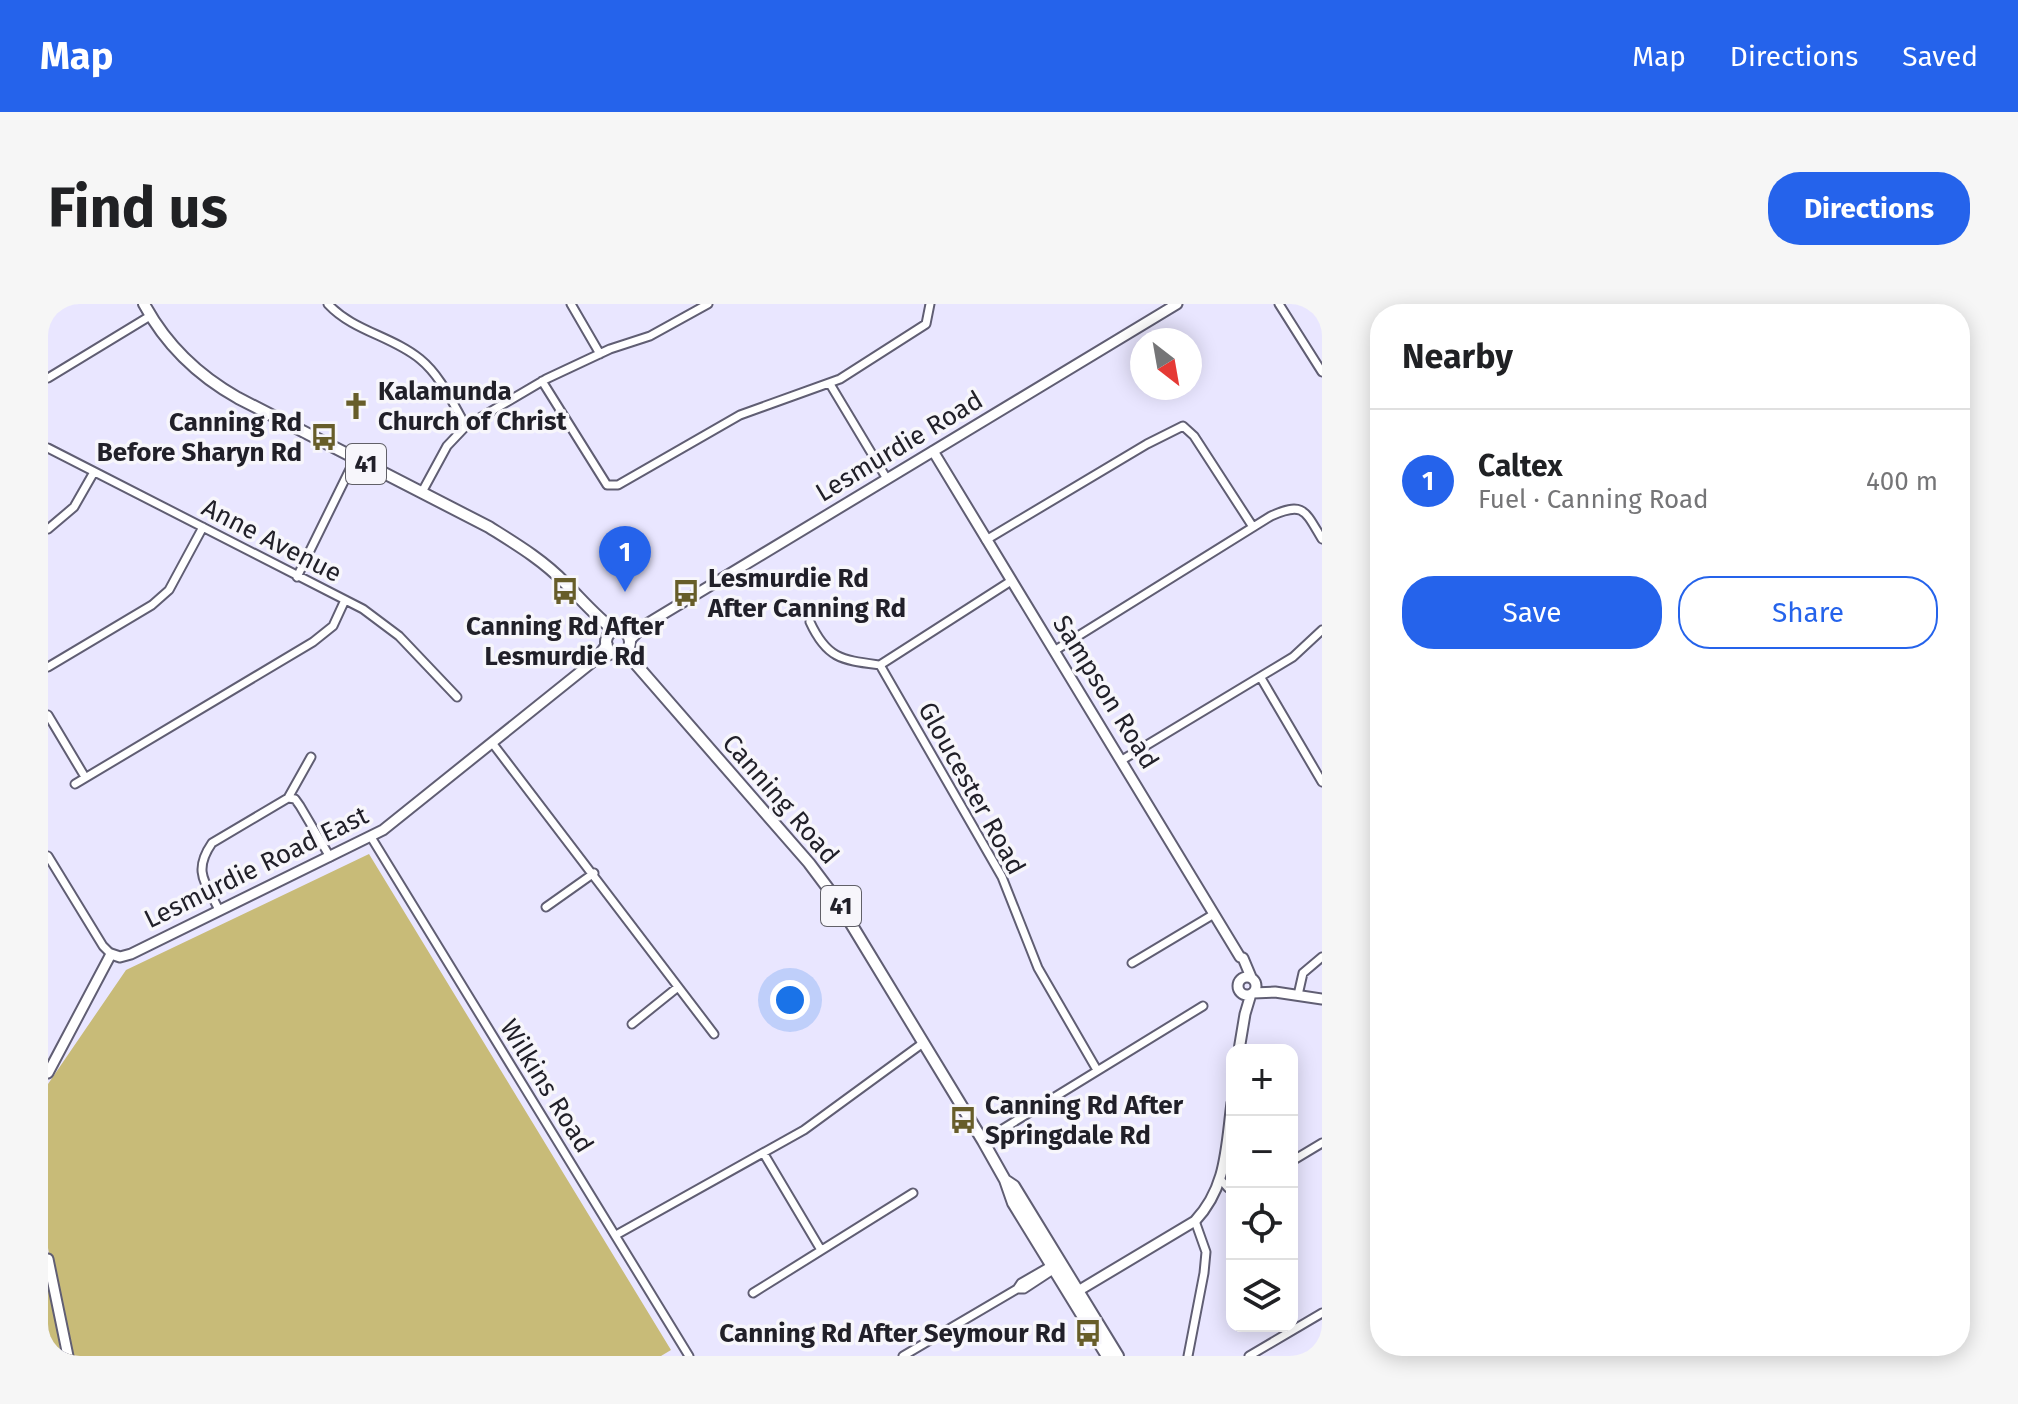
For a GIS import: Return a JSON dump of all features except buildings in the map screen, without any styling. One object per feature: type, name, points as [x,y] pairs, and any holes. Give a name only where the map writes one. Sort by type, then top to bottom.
[{"type":"main road","name":"41","points":[[144,304],[181,357],[215,384],[529,551],[566,583],[618,642]]},
{"type":"main road","name":"Canning Road","points":[[618,642],[818,874],[836,899],[1005,1180],[1014,1186],[1054,1266],[1118,1356]]},
{"type":"main road","name":"Canning Road","points":[[1074,1293],[1107,1356]]},
{"type":"street","points":[[328,304],[344,319],[417,356],[427,365],[466,426]]},
{"type":"street","points":[[571,304],[600,354]]},
{"type":"street","points":[[422,492],[447,446],[466,426],[542,381],[600,354],[650,336],[708,304]]},
{"type":"street","points":[[542,381],[607,485],[618,485],[758,407],[830,384],[926,324],[930,304]]},
{"type":"street","name":"Lesmurdie Road","points":[[618,642],[1177,304]]},
{"type":"street","points":[[1279,304],[1322,372]]},
{"type":"street","points":[[48,378],[150,316]]},
{"type":"street","points":[[830,384],[887,479]]},
{"type":"street","points":[[986,540],[1147,444],[1183,426],[1194,436],[1253,527]]},
{"type":"street","name":"Anne Avenue","points":[[48,448],[363,609],[399,636],[457,697]]},
{"type":"street","name":"Sampson Road","points":[[933,451],[1246,963],[1249,979]]},
{"type":"street","points":[[297,577],[355,459]]},
{"type":"street","points":[[48,529],[74,507],[94,472]]},
{"type":"street","points":[[1054,651],[1253,527],[1291,507],[1299,509],[1311,521],[1322,539]]},
{"type":"street","points":[[48,667],[152,605],[169,590],[203,527]]},
{"type":"street","points":[[810,622],[829,652],[844,660],[880,665],[1011,581]]},
{"type":"street","points":[[75,784],[313,642],[333,626],[345,600]]},
{"type":"street","points":[[1122,760],[1261,678],[1293,657],[1322,630]]},
{"type":"street","name":"Lesmurdie Road East","points":[[111,954],[128,956],[371,837],[493,744],[618,642]]},
{"type":"street","name":"Gloucester Road","points":[[880,665],[1002,877],[1038,968],[1097,1070]]},
{"type":"street","points":[[1261,678],[1322,782]]},
{"type":"street","points":[[48,715],[85,777]]},
{"type":"street","points":[[493,744],[714,1034]]},
{"type":"street","points":[[219,910],[203,880],[201,871],[206,852],[212,843],[288,798],[311,757]]},
{"type":"street","points":[[288,798],[295,799],[300,806],[330,857]]},
{"type":"street","name":"Wilkins Road","points":[[371,837],[689,1356]]},
{"type":"street","points":[[48,856],[103,946],[111,954],[48,1073]]},
{"type":"street","points":[[546,907],[594,873]]},
{"type":"street","points":[[1132,963],[1214,914]]},
{"type":"street","points":[[1298,995],[1303,973],[1322,957]]},
{"type":"street","points":[[1249,979],[1275,992]]},
{"type":"street","points":[[1249,979],[1237,987],[1248,993],[1275,992],[1322,999]]},
{"type":"street","points":[[1240,1044],[1248,993],[1256,987],[1249,979]]},
{"type":"street","points":[[632,1024],[678,987]]},
{"type":"street","points":[[983,1141],[1203,1006]]},
{"type":"street","points":[[616,1235],[804,1130],[923,1043]]},
{"type":"street","points":[[1074,1293],[1195,1221],[1209,1206],[1221,1180],[1230,1116]]},
{"type":"street","points":[[1298,1157],[1322,1143]]},
{"type":"street","points":[[764,1154],[821,1250]]},
{"type":"street","points":[[1221,1180],[1226,1186]]},
{"type":"street","points":[[753,1293],[913,1193]]},
{"type":"street","points":[[1188,1356],[1206,1252],[1195,1221]]},
{"type":"street","points":[[48,1259],[68,1356]]},
{"type":"street","points":[[903,1356],[1017,1289],[1024,1289],[1054,1266]]},
{"type":"street","points":[[1249,1356],[1322,1313]]},
{"type":"street","points":[[918,1347],[923,1356]]},
{"type":"shaded area","points":[[369,854],[671,1350],[661,1356],[68,1356],[48,1248],[48,1084],[126,970]]},
{"type":"shaded area","points":[[48,1287],[53,1301],[61,1356],[48,1356]]},
{"type":"place","name":"Kalamunda Church of Christ","points":[[356,406]]},
{"type":"place","name":"Canning Rd Before Sharyn Rd","points":[[324,437]]},
{"type":"place","name":"Canning Rd After Lesmurdie Rd","points":[[565,591]]},
{"type":"place","name":"Caltex","points":[[625,592]]},
{"type":"place","name":"Lesmurdie Rd After Canning Rd","points":[[686,593]]},
{"type":"place","name":"Canning Rd After Springdale Rd","points":[[963,1120]]},
{"type":"place","name":"Canning Rd After Seymour Rd","points":[[1088,1333]]}]
